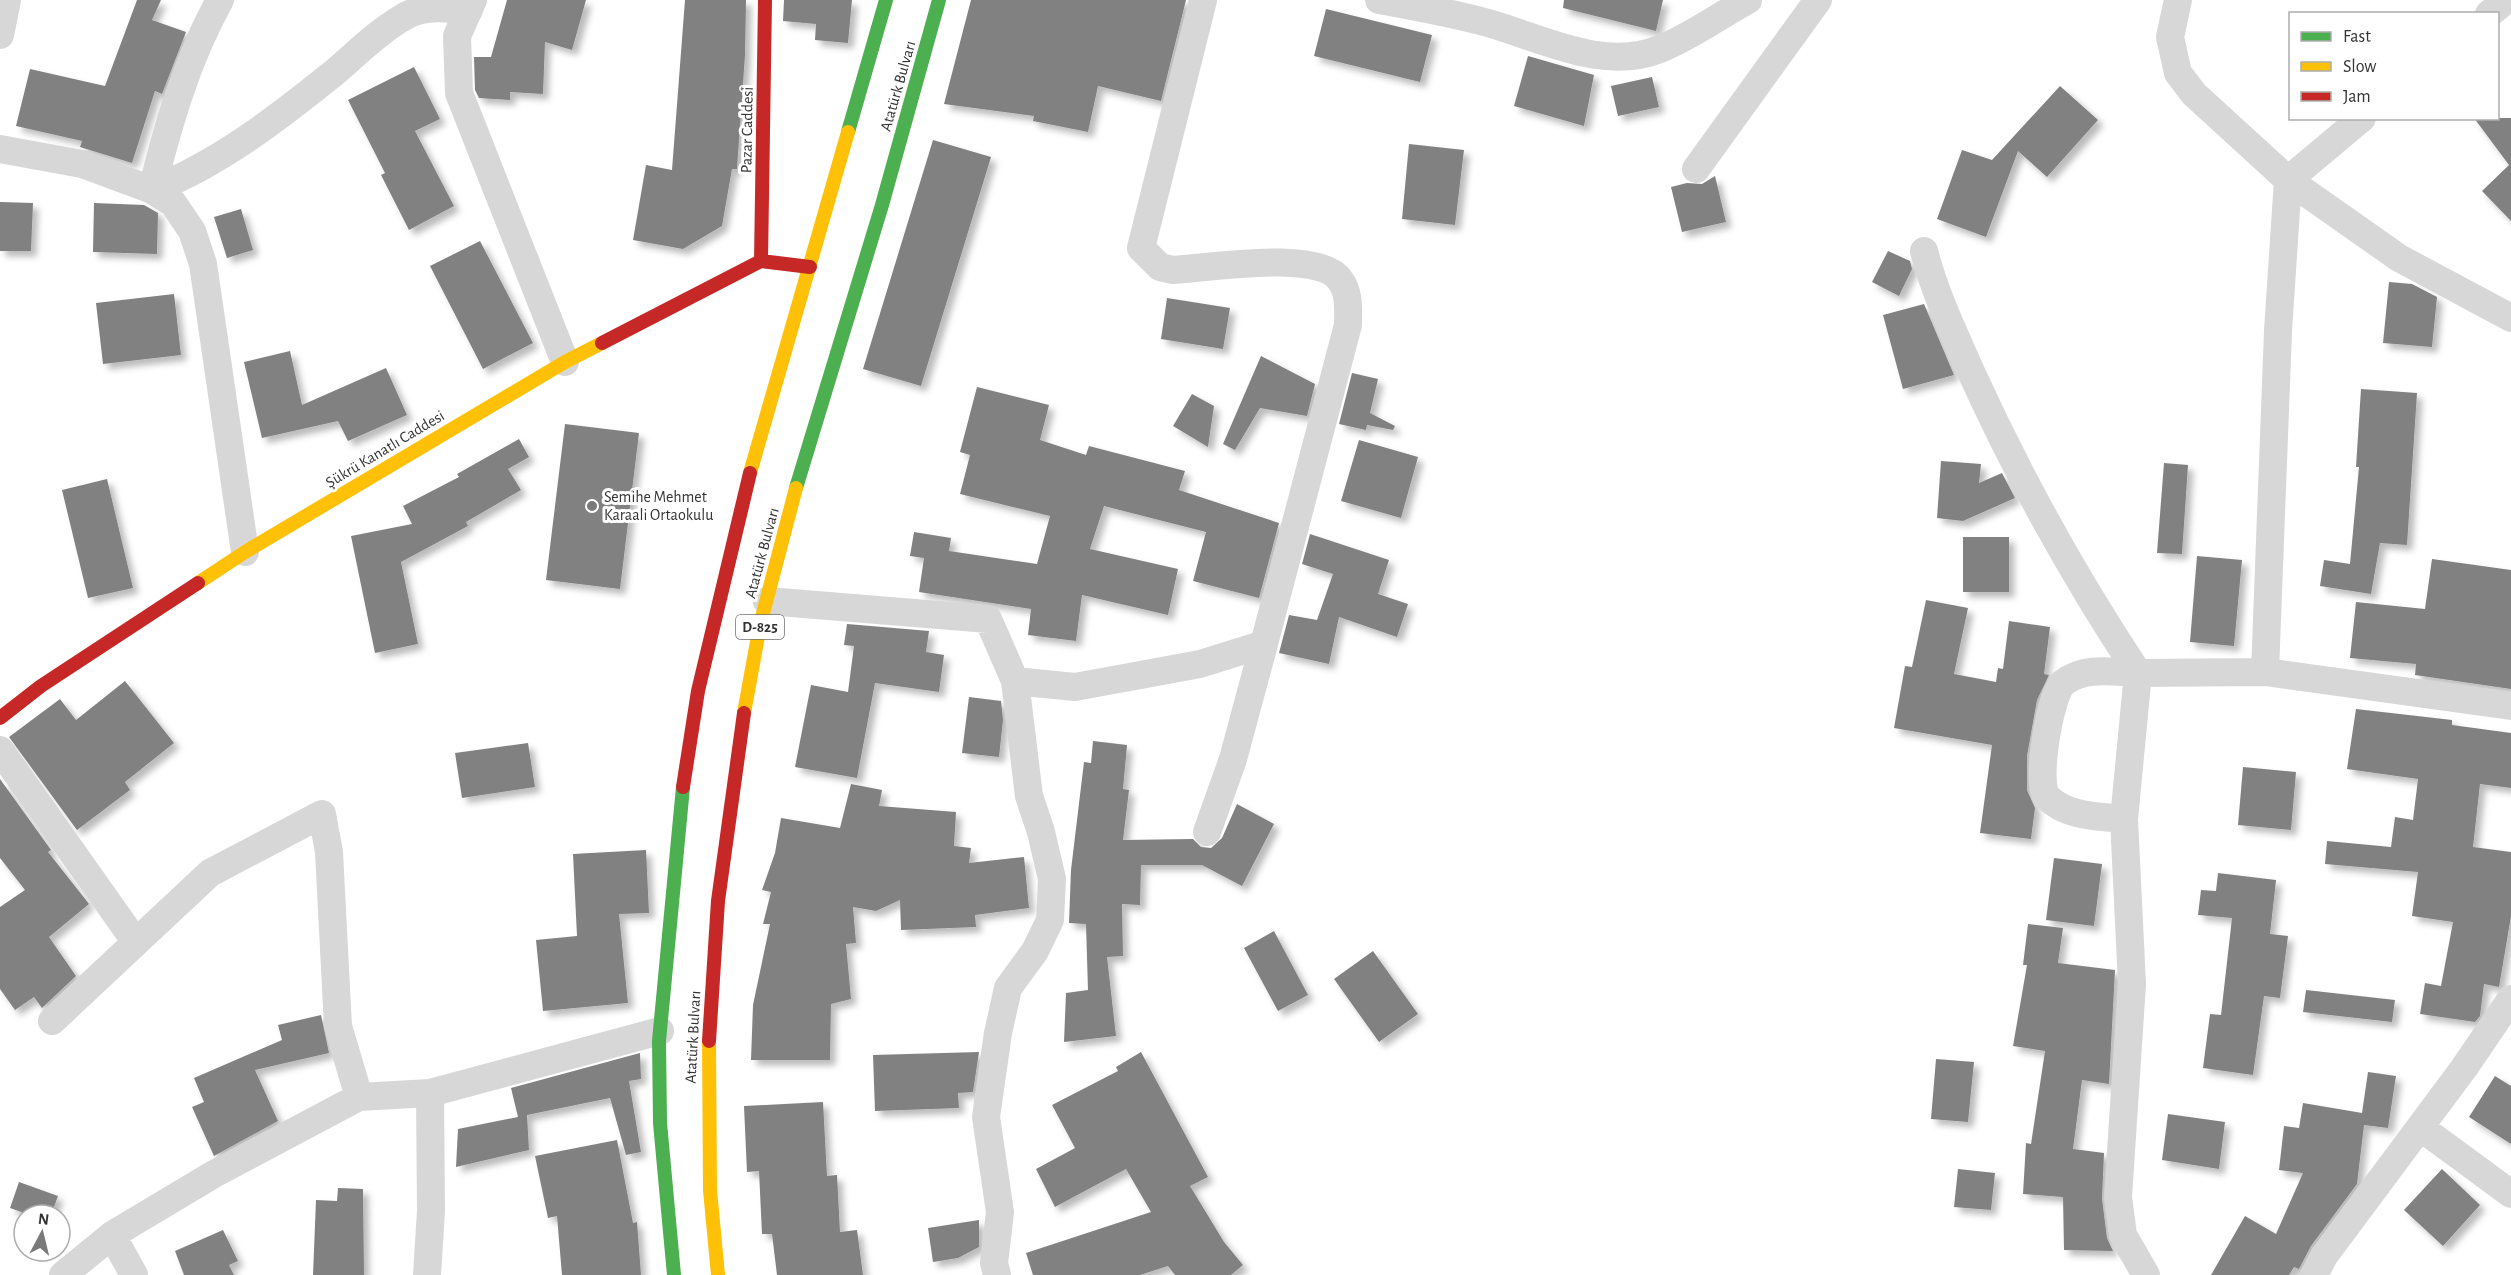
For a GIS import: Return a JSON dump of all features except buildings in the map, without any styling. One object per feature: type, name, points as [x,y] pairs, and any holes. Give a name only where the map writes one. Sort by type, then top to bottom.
[{"type":"main road","name":"Pazar Caddesi","points":[[761,261],[765,0]]},
{"type":"main road","name":"Atatürk Bulvarı","points":[[674,1275],[660,1123],[660,1031],[681,802],[708,639],[739,513],[815,268],[886,0]]},
{"type":"main road","name":"Atatürk Bulvarı","points":[[718,1275],[710,1190],[707,1085],[716,936],[741,727],[767,601],[797,486],[854,280],[939,0]]},
{"type":"main road","points":[[761,261],[815,268]]},
{"type":"main road","name":"Şükrü Kanatlı Caddesi","points":[[0,718],[40,686],[245,552],[565,362],[761,261]]},
{"type":"street","points":[[0,35],[7,0]]},
{"type":"street","points":[[152,190],[166,134],[186,76],[220,0]]},
{"type":"street","points":[[1203,0],[1141,248],[1149,260],[1160,267],[1173,270],[1301,261],[1324,267],[1340,279],[1348,299],[1348,325],[1264,644],[1233,759],[1207,832]]},
{"type":"street","points":[[1379,0],[1432,4],[1574,51],[1616,57],[1659,50],[1748,0]]},
{"type":"street","points":[[1696,169],[1818,0]]},
{"type":"street","points":[[2178,0],[2170,37],[2178,73],[2194,94],[2288,180],[2399,258],[2511,318]]},
{"type":"street","points":[[2491,12],[2506,0]]},
{"type":"street","points":[[152,190],[180,179],[229,150],[302,98],[403,16],[439,6],[470,6],[457,36],[459,93],[565,362]]},
{"type":"street","points":[[2265,672],[2278,331],[2288,180],[2360,120]]},
{"type":"street","points":[[0,149],[82,164],[152,190],[173,203],[192,231],[203,264],[245,552]]},
{"type":"street","points":[[1924,250],[1932,285],[1998,430],[2095,607],[2138,673],[2124,819],[2132,984],[2118,1197],[2122,1235],[2146,1275]]},
{"type":"street","points":[[767,601],[988,619],[1015,681],[1029,796],[1041,832],[1052,879],[1050,920],[1035,951],[1008,988],[996,1044],[986,1118],[1000,1212],[994,1263],[998,1275]]},
{"type":"street","points":[[1015,681],[1075,687],[1200,664],[1264,644]]},
{"type":"street","points":[[2124,819],[2071,813],[2047,797],[2042,788],[2044,752],[2054,700],[2061,685],[2088,671],[2265,672],[2511,706]]},
{"type":"street","points":[[0,750],[135,941]]},
{"type":"street","points":[[52,1021],[210,873],[322,814],[329,852],[338,1026],[359,1097]]},
{"type":"street","points":[[2314,1275],[2324,1256],[2511,999]]},
{"type":"street","points":[[63,1275],[112,1235],[214,1174],[359,1097],[430,1093],[660,1031]]},
{"type":"street","points":[[428,1275],[431,1211],[430,1093]]},
{"type":"street","points":[[2420,1127],[2511,1194]]},
{"type":"street","points":[[112,1235],[134,1275]]},
{"type":"traffic: fast","points":[[848,132],[886,0]]},
{"type":"traffic: fast","points":[[796,488],[882,205],[939,0]]},
{"type":"traffic: fast","points":[[674,1275],[660,1123],[659,1041],[683,787]]},
{"type":"traffic: slow","points":[[750,473],[848,132]]},
{"type":"traffic: slow","points":[[198,583],[245,552],[565,362],[602,343]]},
{"type":"traffic: slow","points":[[744,713],[760,625],[796,488]]},
{"type":"traffic: slow","points":[[709,1041],[710,1190],[718,1275]]},
{"type":"traffic: jam","points":[[761,261],[765,0]]},
{"type":"traffic: jam","points":[[602,343],[761,261],[810,267]]},
{"type":"traffic: jam","points":[[683,787],[698,691],[750,473]]},
{"type":"traffic: jam","points":[[0,718],[41,686],[198,583]]},
{"type":"traffic: jam","points":[[709,1041],[718,901],[744,713]]},
{"type":"place","name":"Semihe Mehmet Karaali Ortaokulu","points":[[592,506]]}]
